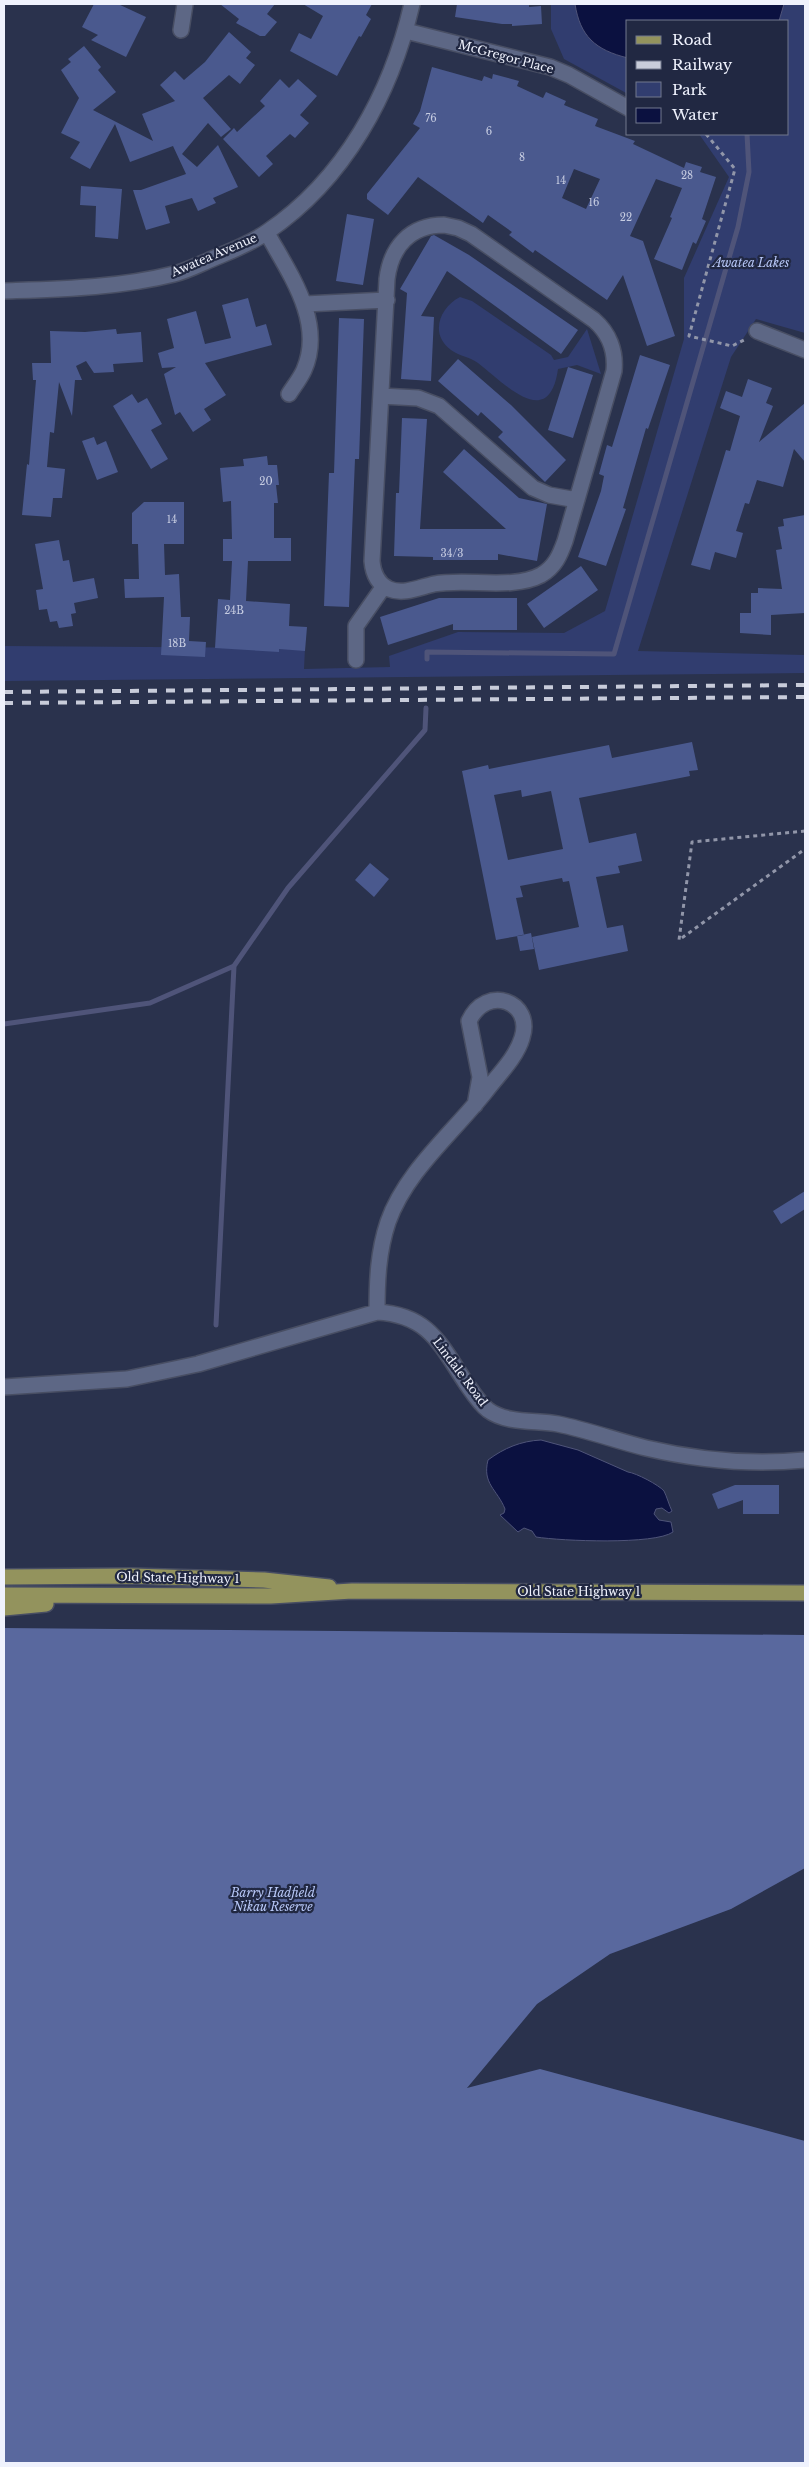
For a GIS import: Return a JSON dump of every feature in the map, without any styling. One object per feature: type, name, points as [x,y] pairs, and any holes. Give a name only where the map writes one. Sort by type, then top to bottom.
[{"type":"main road","points":[[4,1571],[88,1576]]},
{"type":"main road","name":"Old State Highway 1","points":[[4,1577],[88,1576],[264,1580],[308,1583],[352,1592]]},
{"type":"main road","name":"Old State Highway 1","points":[[4,1595],[271,1596],[352,1592],[805,1593]]},
{"type":"main road","points":[[4,1608],[124,1596]]},
{"type":"street","points":[[181,30],[185,4]]},
{"type":"street","name":"Awatea Avenue","points":[[4,291],[115,285],[175,274],[244,245],[266,233],[302,206],[343,161],[377,104],[406,31],[412,4]]},
{"type":"street","name":"McGregor Place","points":[[406,31],[550,67],[570,75],[626,107]]},
{"type":"street","points":[[444,225],[458,228],[471,234],[598,324],[612,348],[614,371],[560,556],[552,566],[537,577],[516,581],[445,582],[400,592],[384,586],[376,578],[372,561],[381,396],[386,300],[390,264],[399,244],[422,228],[444,225]]},
{"type":"street","points":[[266,233],[305,304],[310,346],[304,370],[289,394]]},
{"type":"street","points":[[305,304],[386,300]]},
{"type":"street","points":[[757,332],[805,350]]},
{"type":"street","points":[[381,396],[418,398],[439,406],[533,488],[549,495],[577,500]]},
{"type":"street","points":[[356,660],[356,626],[384,586]]},
{"type":"street","points":[[376,1312],[378,1261],[389,1220],[412,1179],[475,1105],[505,1067],[523,1038],[523,1026],[519,1013],[514,1005],[504,999],[492,1000],[483,1004],[472,1014],[469,1021],[480,1076],[475,1105]]},
{"type":"street","name":"Lindale Road","points":[[4,1387],[127,1379],[198,1364],[376,1312],[397,1314],[426,1328],[476,1398],[488,1410],[502,1418],[556,1424],[647,1448],[694,1456],[740,1461],[805,1460]]},
{"type":"path","points":[[707,135],[735,169],[689,336],[732,346],[757,332]]},
{"type":"path","points":[[805,831],[692,842],[679,940],[805,849]]},
{"type":"green space","name":"Awatea Lakes","points":[[551,4],[805,4],[805,333],[756,319],[731,357],[638,651],[805,655],[805,673],[4,681],[4,646],[305,648],[304,669],[390,667],[389,656],[458,632],[564,633],[605,611],[684,339],[684,278],[729,177],[700,135],[789,135],[789,20],[626,20],[626,93],[564,59],[551,29]]},
{"type":"green space","points":[[460,297],[472,301],[551,355],[554,360],[568,357],[587,329],[601,374],[577,365],[558,369],[553,388],[545,398],[535,400],[524,397],[472,359],[454,352],[444,344],[440,336],[440,321],[447,307]]},
{"type":"green space","name":"Barry Hadfield Nikau Reserve","points":[[4,1628],[805,1635],[805,1868],[731,1909],[610,1954],[537,2004],[467,2088],[540,2069],[805,2141],[805,2463],[4,2463]]},
{"type":"water","points":[[575,4],[784,4],[779,20],[626,20],[626,58],[606,51],[591,40],[585,33],[577,15]]},
{"type":"water","points":[[541,1440],[578,1450],[642,1477],[657,1486],[664,1491],[672,1511],[669,1513],[662,1508],[656,1509],[654,1514],[659,1520],[671,1522],[673,1532],[648,1539],[607,1541],[536,1537],[532,1531],[524,1528],[518,1532],[500,1515],[504,1513],[505,1509],[489,1481],[487,1475],[488,1460],[513,1446]]},
{"type":"building","points":[[94,4],[118,4],[146,17],[126,57],[91,40],[98,35],[82,27]]},
{"type":"building","points":[[220,4],[275,4],[267,14],[277,22],[265,36],[260,36],[236,23],[239,19]]},
{"type":"building","points":[[303,4],[372,4],[366,15],[371,19],[361,37],[359,36],[337,76],[290,51],[299,33],[311,39],[323,16]]},
{"type":"building","points":[[457,4],[529,4],[529,7],[541,6],[542,24],[512,26],[512,24],[455,17]]},
{"type":"building","points":[[229,32],[251,52],[246,58],[255,65],[240,84],[229,75],[203,98],[231,129],[221,137],[208,123],[182,154],[197,167],[218,145],[238,187],[213,198],[216,203],[198,211],[192,198],[165,206],[170,223],[146,230],[133,190],[141,190],[186,174],[173,146],[130,162],[115,124],[90,169],[70,158],[80,142],[61,133],[79,98],[61,70],[71,62],[68,59],[84,46],[101,67],[98,70],[116,92],[93,110],[153,141],[142,114],[175,101],[160,85],[175,71],[184,80],[205,62]]},
{"type":"building","points":[[432,67],[482,81],[484,76],[492,79],[493,74],[519,81],[517,86],[543,98],[546,92],[566,101],[564,105],[598,119],[595,126],[635,141],[633,144],[684,168],[686,162],[702,167],[700,172],[716,177],[702,219],[706,221],[696,244],[693,242],[682,270],[654,259],[672,218],[670,217],[682,188],[656,179],[630,236],[643,241],[675,336],[647,346],[623,275],[607,300],[535,250],[533,253],[509,235],[512,232],[488,215],[483,223],[418,177],[388,215],[367,199],[367,194],[420,128],[413,124],[420,111]],"holes":[[[574,169],[600,179],[586,209],[562,198]]]},
{"type":"building","points":[[280,79],[289,88],[298,79],[317,96],[300,115],[309,123],[295,138],[290,134],[266,156],[273,164],[259,177],[223,139],[234,128],[237,132],[265,106],[260,101]]},
{"type":"building","points":[[81,186],[122,189],[118,239],[95,237],[96,206],[80,205]]},
{"type":"building","points":[[347,214],[374,219],[363,285],[336,281]]},
{"type":"building","points":[[434,235],[469,255],[578,330],[561,354],[447,271],[421,316],[434,317],[431,381],[401,379],[407,293],[400,289],[431,236]]},
{"type":"building","points":[[248,298],[256,327],[266,324],[272,345],[205,363],[226,395],[204,409],[211,420],[193,432],[180,412],[175,415],[164,374],[176,367],[162,368],[158,353],[174,348],[167,319],[196,311],[205,344],[231,338],[222,305]]},
{"type":"building","points":[[339,318],[364,319],[359,459],[355,459],[349,607],[324,606],[329,473],[334,473]]},
{"type":"building","points":[[116,329],[117,334],[141,332],[143,362],[113,364],[114,372],[94,373],[86,361],[76,366],[82,380],[75,380],[72,416],[59,382],[54,433],[50,432],[47,467],[65,469],[62,498],[53,498],[51,517],[22,515],[27,464],[29,465],[36,380],[33,380],[32,363],[51,363],[50,331],[85,332]]},
{"type":"building","points":[[640,355],[670,365],[648,429],[646,428],[623,508],[626,509],[606,566],[578,557],[601,491],[604,476],[599,474],[607,445],[612,447]]},
{"type":"building","points":[[458,359],[511,405],[566,460],[545,482],[498,437],[503,432],[481,412],[478,416],[438,381]]},
{"type":"building","points":[[568,367],[593,375],[573,438],[548,430]]},
{"type":"building","points":[[748,379],[772,388],[766,403],[773,406],[759,442],[805,403],[805,462],[794,449],[783,487],[757,480],[749,504],[745,503],[736,531],[743,533],[736,558],[715,552],[710,570],[691,565],[726,450],[730,451],[740,416],[720,408],[726,391],[742,397]]},
{"type":"building","points":[[132,394],[138,403],[147,398],[162,424],[151,430],[168,459],[151,469],[113,406]]},
{"type":"building","points":[[402,418],[427,419],[420,529],[506,529],[443,472],[464,449],[519,498],[547,504],[537,561],[498,554],[498,560],[433,560],[433,557],[394,556],[396,493],[399,493]]},
{"type":"building","points":[[94,437],[97,445],[106,441],[118,472],[97,480],[82,441]]},
{"type":"building","points":[[267,456],[268,465],[277,465],[279,485],[276,485],[278,503],[274,503],[274,538],[291,538],[291,561],[248,561],[246,601],[290,604],[289,626],[307,627],[305,651],[279,649],[279,652],[215,648],[218,599],[230,600],[232,561],[223,561],[223,539],[232,539],[231,501],[223,502],[220,468],[244,466],[243,459]]},
{"type":"building","points":[[144,502],[184,502],[184,544],[164,544],[165,575],[179,574],[181,617],[190,617],[189,641],[206,642],[205,657],[161,655],[164,597],[125,598],[124,579],[139,579],[138,544],[132,544],[132,513]]},
{"type":"building","points":[[805,515],[805,613],[771,615],[771,635],[740,633],[740,613],[751,613],[751,593],[758,593],[758,588],[782,589],[776,550],[782,549],[778,527],[784,526],[783,519]]},
{"type":"building","points":[[59,540],[63,561],[69,560],[73,582],[94,578],[98,598],[74,603],[76,613],[71,614],[73,626],[59,628],[57,621],[50,622],[47,609],[39,610],[36,590],[43,589],[35,544]]},
{"type":"building","points":[[581,566],[598,590],[544,628],[527,604]]},
{"type":"building","points":[[439,598],[517,598],[517,630],[453,630],[453,624],[388,645],[380,617]]},
{"type":"building","points":[[692,742],[698,770],[689,771],[690,776],[579,798],[589,843],[636,833],[642,861],[618,866],[620,873],[596,877],[607,928],[623,925],[628,951],[539,970],[532,937],[579,927],[569,881],[563,882],[562,878],[520,886],[523,897],[516,898],[524,935],[496,940],[462,771],[488,765],[489,769],[609,745],[612,758]],"holes":[[[521,790],[522,797],[551,791],[563,849],[508,860],[494,795]]]},
{"type":"building","points":[[370,863],[389,879],[374,897],[355,880]]},
{"type":"building","points":[[531,933],[534,949],[520,951],[517,936]]},
{"type":"building","points":[[805,1191],[805,1209],[781,1224],[773,1211]]},
{"type":"building","points":[[735,1485],[779,1485],[779,1514],[743,1514],[743,1500],[718,1509],[712,1494]]},
{"type":"waterway","points":[[427,659],[427,652],[614,654],[738,227],[749,172],[747,135]]},
{"type":"waterway","points":[[4,1024],[150,1003],[234,966],[288,888],[425,730],[426,708]]},
{"type":"waterway","points":[[216,1325],[234,966]]},
{"type":"railway","points":[[4,692],[805,685]]},
{"type":"railway","points":[[4,703],[805,697]]}]
